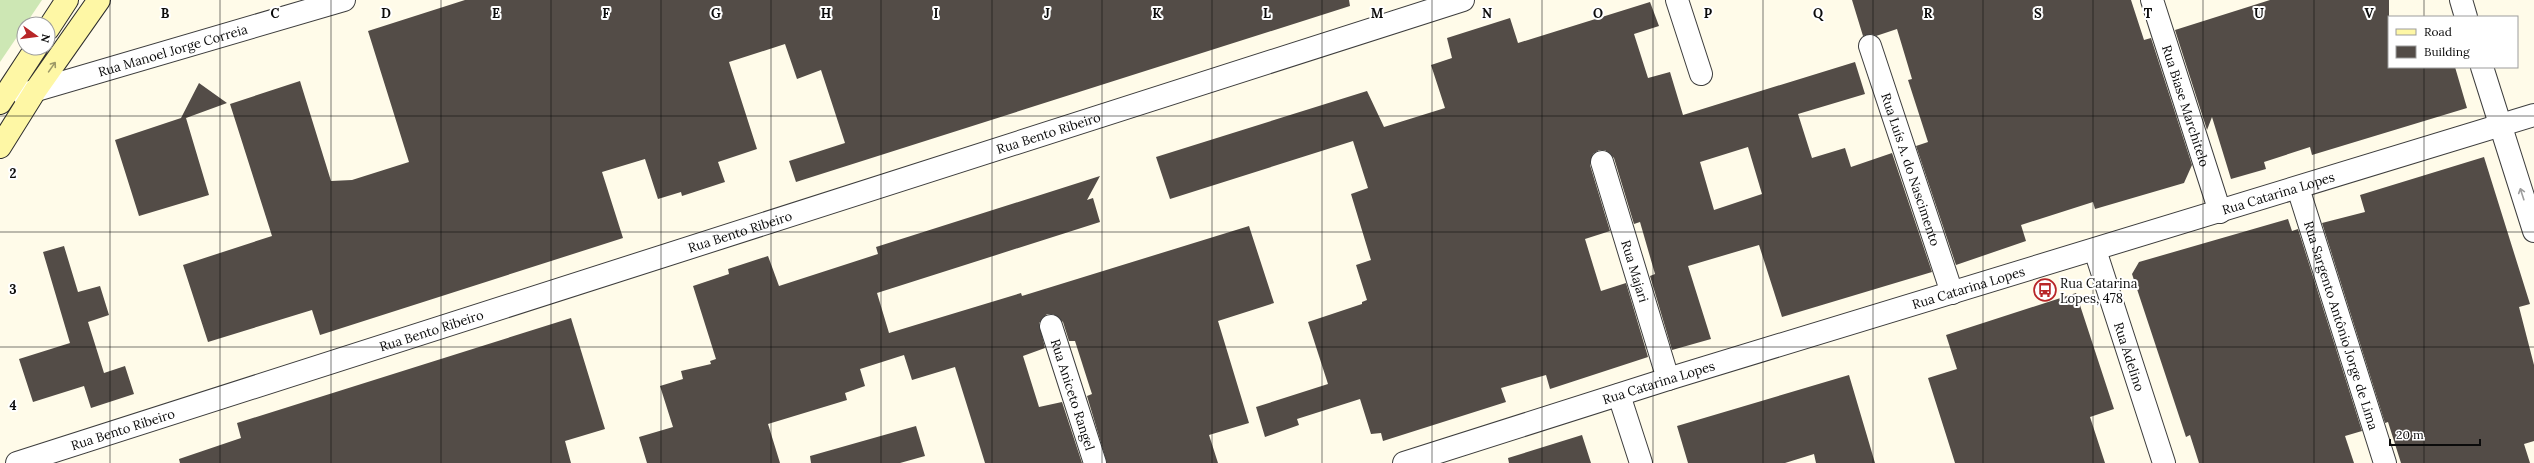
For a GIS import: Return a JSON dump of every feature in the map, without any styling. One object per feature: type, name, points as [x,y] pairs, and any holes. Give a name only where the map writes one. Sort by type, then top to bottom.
[{"type":"main road","points":[[56,17],[67,0]]},
{"type":"main road","points":[[0,146],[35,91],[99,0]]},
{"type":"main road","points":[[1,101],[31,56]]},
{"type":"street","name":"Rua Manoel Jorge Correia","points":[[1,101],[344,0]]},
{"type":"street","name":"Rua Bento Ribeiro","points":[[17,463],[1463,0]]},
{"type":"street","points":[[1677,0],[1701,74]]},
{"type":"street","name":"Rua Biase Marchitelo","points":[[2152,0],[2220,212]]},
{"type":"street","points":[[2461,0],[2466,16]]},
{"type":"street","name":"Rua Luís A. do Nascimento","points":[[1870,46],[1952,293]]},
{"type":"street","points":[[2482,68],[2534,231]]},
{"type":"street","name":"Rua Catarina Lopes","points":[[1404,463],[1668,379],[2220,212],[2534,115]]},
{"type":"street","name":"Rua Majari","points":[[1602,162],[1668,379]]},
{"type":"street","name":"Rua Sargento Antônio Jorge de Lima","points":[[2298,188],[2385,463]]},
{"type":"street","name":"Rua Adelino","points":[[2095,250],[2164,463]]},
{"type":"street","name":"Rua Aniceto Rangel","points":[[1050,326],[1095,463]]},
{"type":"street","points":[[1619,395],[1640,463]]},
{"type":"green space","points":[[0,0],[42,0],[31,16],[16,16],[16,38],[0,62]]},
{"type":"building","points":[[465,0],[1349,0],[1350,6],[796,182],[789,161],[845,143],[821,70],[797,79],[785,44],[729,62],[757,149],[718,162],[725,182],[682,196],[681,192],[658,199],[645,159],[602,172],[623,238],[320,335],[312,310],[208,342],[183,265],[272,236],[230,104],[300,81],[331,181],[352,180],[409,162],[368,31]]},
{"type":"building","points":[[1852,0],[2131,0],[2144,40],[2151,38],[2192,165],[2184,183],[2095,209],[2093,202],[2021,225],[2026,241],[1956,265],[1916,146],[1928,142],[1908,80],[1912,79],[1897,29],[1876,36],[1872,34],[1863,36]]},
{"type":"building","points":[[2270,0],[2389,0],[2388,68],[2455,68],[2467,108],[2312,155],[2310,147],[2264,162],[2266,169],[2231,179],[2212,117],[2207,130],[2175,30]]},
{"type":"building","points":[[1650,2],[1659,26],[1634,34],[1648,78],[1670,72],[1683,115],[1855,62],[1865,94],[1798,114],[1812,158],[1845,148],[1851,167],[1892,153],[1932,272],[1782,317],[1759,245],[1688,266],[1711,339],[1672,350],[1650,276],[1655,274],[1640,222],[1634,224],[1614,158],[1605,150],[1599,150],[1593,154],[1590,165],[1610,231],[1585,239],[1601,291],[1626,283],[1648,357],[1550,389],[1546,375],[1501,388],[1506,402],[1383,441],[1381,433],[1371,434],[1360,399],[1297,419],[1299,425],[1265,437],[1256,407],[1328,384],[1308,322],[1362,304],[1362,302],[1367,300],[1356,265],[1371,260],[1351,194],[1368,188],[1353,141],[1170,199],[1156,157],[1367,91],[1384,127],[1445,108],[1431,65],[1452,58],[1447,38],[1510,18],[1518,43]],"holes":[[[1748,147],[1762,194],[1714,210],[1700,162]]]},
{"type":"building","points":[[199,83],[227,103],[186,118],[209,195],[139,216],[115,140],[181,118]]},
{"type":"building","points":[[2484,157],[2530,304],[2519,307],[2534,365],[2534,441],[2524,444],[2530,463],[2401,463],[2388,422],[2385,423],[2322,223],[2365,212],[2360,195]]},
{"type":"building","points":[[1100,176],[1087,200],[1093,198],[1100,222],[877,293],[889,333],[1021,293],[1022,296],[1249,226],[1274,303],[1218,321],[1249,423],[1209,435],[1218,463],[1107,463],[1087,396],[1092,394],[1075,341],[1069,341],[1063,322],[1053,314],[1047,314],[1039,323],[1045,348],[1023,356],[1039,407],[1062,402],[1082,463],[985,463],[955,367],[912,380],[904,355],[860,369],[865,386],[845,393],[847,400],[768,424],[780,463],[647,463],[639,437],[673,427],[660,386],[683,379],[681,371],[711,364],[710,361],[716,359],[693,286],[729,274],[728,269],[768,256],[779,286],[878,254],[876,247]]},
{"type":"building","points":[[2288,219],[2292,231],[2298,229],[2362,431],[2345,436],[2354,463],[2199,463],[2190,435],[2186,437],[2132,274],[2139,262]]},
{"type":"building","points":[[64,246],[78,292],[100,286],[109,315],[88,322],[104,373],[125,366],[134,394],[91,408],[84,386],[33,402],[19,359],[70,343],[43,252]]},
{"type":"building","points":[[2076,293],[2114,409],[2090,417],[2105,463],[1955,463],[1928,378],[1957,369],[1946,335]]},
{"type":"building","points":[[571,318],[605,429],[565,441],[571,463],[180,463],[179,459],[241,438],[237,423]]},
{"type":"building","points":[[1849,375],[1875,463],[1816,463],[1814,454],[1785,463],[1688,463],[1677,426]]},
{"type":"building","points":[[916,426],[925,456],[900,463],[811,463],[810,456]]},
{"type":"building","points":[[1582,435],[1591,463],[1509,463],[1508,458]]},
{"type":"place","name":"Rua Catarina Lopes, 478","points":[[2045,290]]}]
